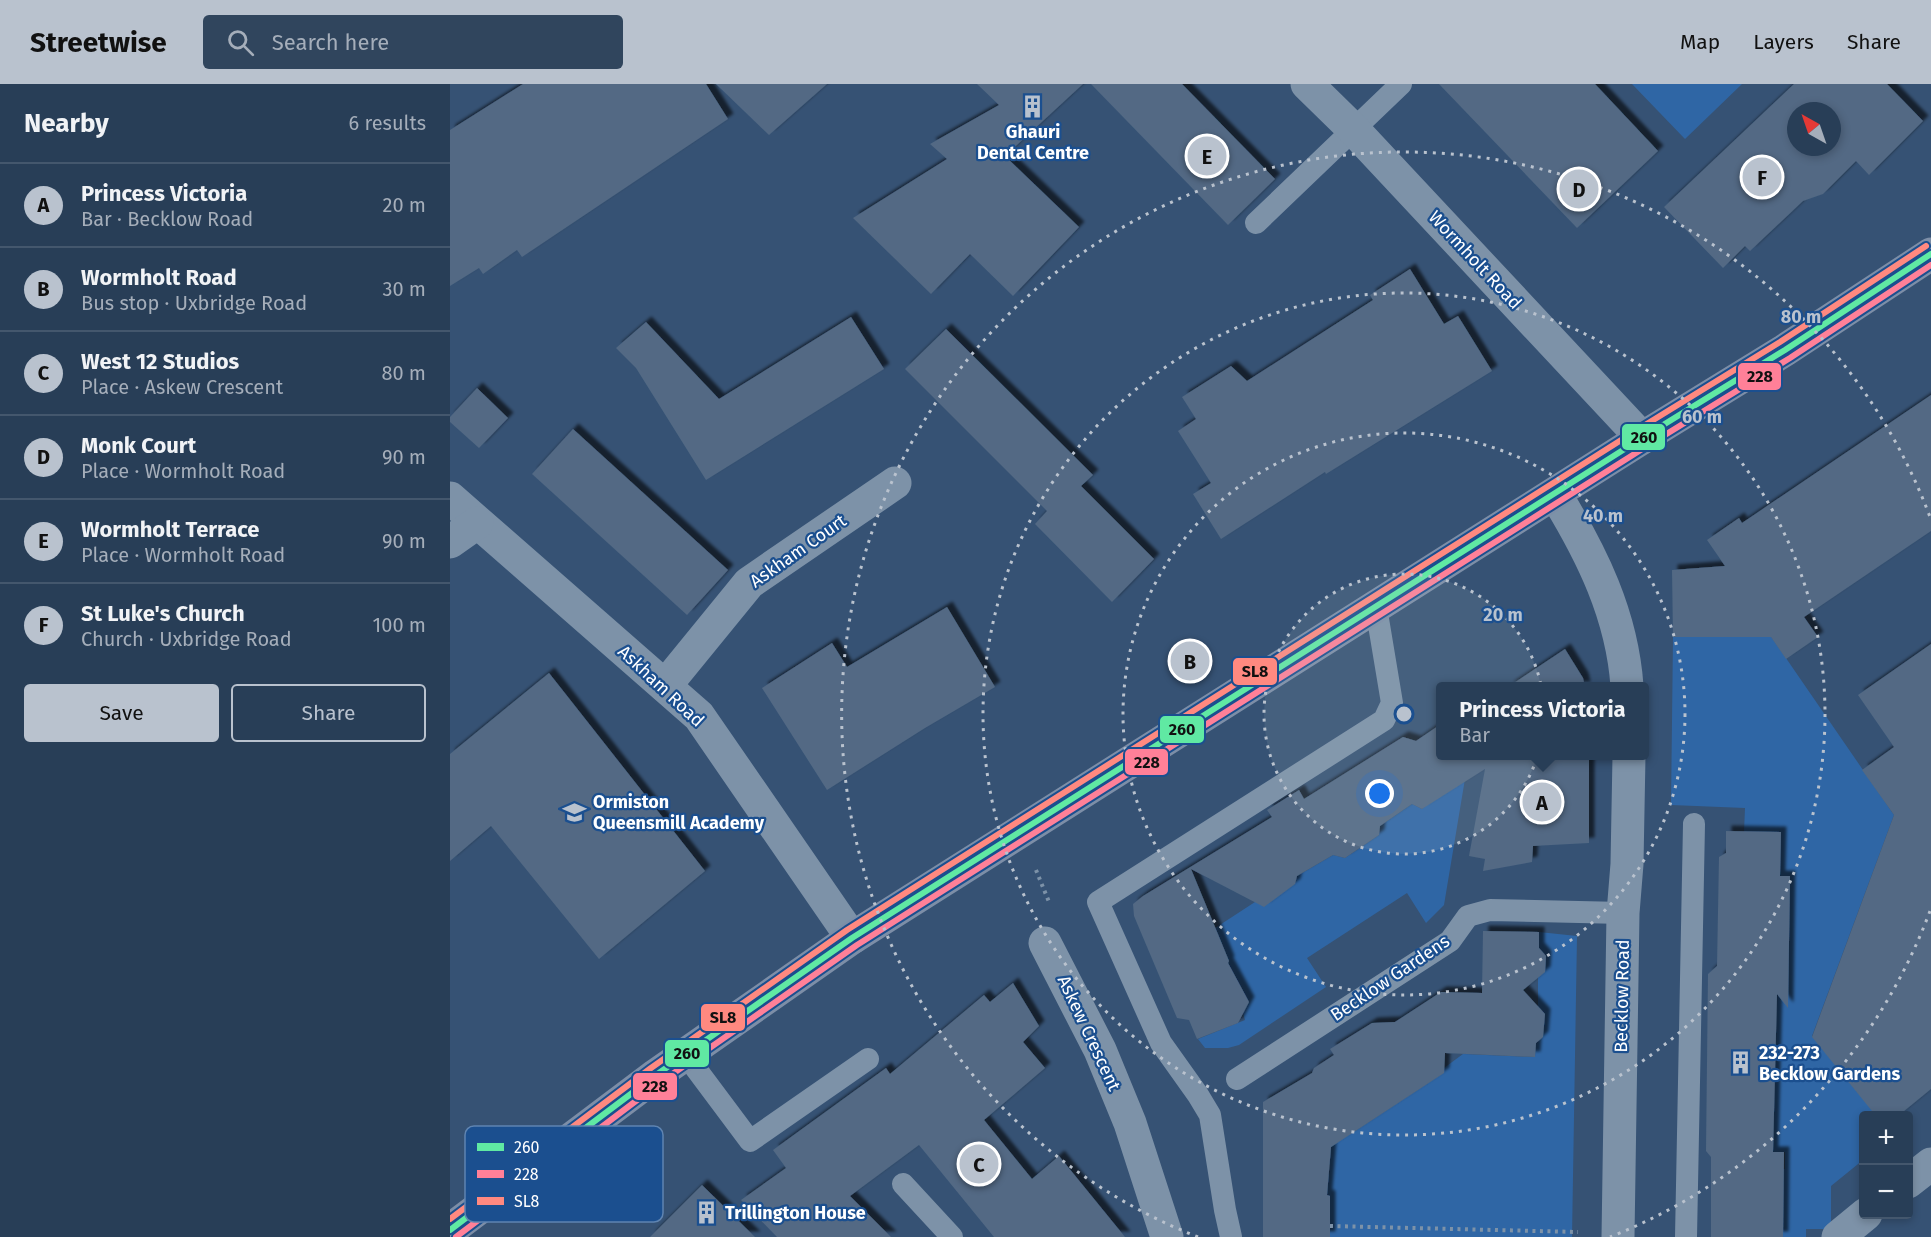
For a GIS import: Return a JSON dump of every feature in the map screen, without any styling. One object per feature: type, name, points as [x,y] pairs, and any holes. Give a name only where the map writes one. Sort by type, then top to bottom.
[{"type":"main road","points":[[589,1126],[685,1054],[852,938],[1785,350],[1931,254]]},
{"type":"main road","points":[[450,1230],[465,1219]]},
{"type":"street","name":"Wormholt Road","points":[[1307,84],[1353,129],[1642,438]]},
{"type":"street","name":"Askham Court","points":[[664,686],[749,584],[895,483]]},
{"type":"street","points":[[1555,494],[1578,532],[1606,590],[1615,617],[1626,682]]},
{"type":"street","name":"Askham Road","points":[[450,498],[699,716],[852,938]]},
{"type":"street","points":[[450,542],[477,523]]},
{"type":"street","name":"Becklow Road","points":[[1618,1235],[1623,913],[1627,872],[1629,760]]},
{"type":"street","name":"Askew Crescent","points":[[1045,943],[1100,1050],[1130,1123],[1167,1237]]},
{"type":"street","points":[[1913,1178],[1931,1164]]},
{"type":"street","points":[[1838,1237],[1861,1219]]},
{"type":"lane","points":[[1256,223],[1401,84]]},
{"type":"lane","points":[[1231,1237],[1210,1115],[1161,1043],[1098,902],[1384,720],[1392,703],[1376,607]]},
{"type":"lane","points":[[1686,1237],[1694,824]]},
{"type":"lane","name":"Becklow Gardens","points":[[1237,1079],[1450,941],[1468,916],[1490,910],[1623,913]]},
{"type":"lane","points":[[685,1054],[750,1141],[867,1059]]},
{"type":"lane","points":[[903,1184],[952,1237]]},
{"type":"path","points":[[1017,834],[1040,878],[1054,918],[1045,943]]},
{"type":"path","points":[[1330,1226],[1618,1235]]},
{"type":"shaded area","points":[[1632,84],[1742,84],[1685,139]]},
{"type":"shaded area","points":[[1770,635],[1894,815],[1812,1036],[1873,1111],[1859,1111],[1859,1163],[1831,1186],[1831,1229],[1806,1229],[1806,1237],[1783,1237],[1783,1222],[1772,1169],[1785,1169],[1785,1152],[1773,1152],[1778,971],[1789,876],[1780,876],[1744,832],[1745,808],[1671,805],[1673,637]]},
{"type":"shaded area","points":[[1466,773],[1444,905],[1426,923],[1407,893],[1307,958],[1326,987],[1239,1045],[1228,1048],[1205,1048],[1198,1039],[1245,1020],[1243,1013],[1249,1002],[1226,969],[1229,961],[1222,944],[1211,939],[1209,932],[1255,902],[1295,884],[1297,876],[1333,855],[1345,858],[1379,835],[1380,826],[1412,804],[1422,809]]},
{"type":"shaded area","points":[[1539,932],[1577,936],[1572,1237],[1330,1237],[1330,1197],[1324,1192],[1324,1179],[1329,1174],[1330,1165],[1324,1159],[1324,1143],[1347,1128],[1355,1131],[1443,1073],[1444,1068],[1463,1054],[1535,1057],[1536,1043],[1543,1037],[1545,1014],[1538,1007],[1538,977],[1546,956],[1539,948]]},
{"type":"building","points":[[523,84],[706,84],[728,119],[522,257],[517,250],[483,274],[479,268],[450,286],[450,130]]},
{"type":"building","points":[[716,84],[827,84],[769,135]]},
{"type":"building","points":[[977,84],[1083,84],[1005,156],[1079,227],[1013,296],[970,254],[931,294],[853,218],[947,159],[930,144],[999,105]]},
{"type":"building","points":[[1091,84],[1182,84],[1275,179],[1228,225]]},
{"type":"building","points":[[1439,84],[1595,84],[1658,151],[1577,228]]},
{"type":"building","points":[[1794,84],[1887,84],[1923,121],[1869,175],[1856,161],[1823,194],[1803,201],[1750,251],[1745,246],[1723,268],[1664,207]]},
{"type":"building","points":[[1410,269],[1444,324],[1458,316],[1492,371],[1326,474],[1325,472],[1221,539],[1193,494],[1211,483],[1178,431],[1196,419],[1182,397],[1231,366],[1247,381],[1373,300],[1370,295]]},
{"type":"building","points":[[851,317],[884,369],[706,480],[636,368],[616,348],[646,322],[719,399]]},
{"type":"building","points":[[946,329],[1093,475],[1081,486],[1154,559],[1112,602],[1035,524],[1047,511],[905,369]]},
{"type":"building","points":[[477,388],[508,418],[479,448],[450,422],[450,417]]},
{"type":"building","points":[[1931,395],[1931,531],[1804,617],[1818,637],[1786,659],[1771,637],[1673,637],[1672,570],[1725,566],[1707,540],[1739,518],[1742,523]]},
{"type":"building","points":[[573,429],[728,570],[687,615],[532,474]]},
{"type":"building","points":[[947,607],[995,687],[827,790],[762,688],[832,643],[847,667]]},
{"type":"building","points":[[1931,644],[1931,1089],[1904,1111],[1872,1111],[1812,1037],[1894,815],[1862,770],[1894,747],[1858,695]]},
{"type":"building","points":[[1565,649],[1584,682],[1516,682]]},
{"type":"building","points":[[549,673],[705,871],[599,959],[491,826],[450,861],[450,754]]},
{"type":"building","points":[[1436,727],[1436,760],[1589,760],[1589,843],[1533,846],[1532,862],[1483,871],[1485,859],[1469,856],[1485,769],[1422,809],[1412,804],[1380,826],[1379,835],[1345,858],[1333,855],[1297,876],[1295,884],[1264,907],[1191,869],[1228,963],[1249,1002],[1238,1023],[1197,1039],[1189,1020],[1177,1018],[1134,916],[1133,904],[1272,817],[1267,810],[1299,790],[1304,799],[1403,737],[1416,741]]},
{"type":"building","name":"232-273 Becklow Gardens","points":[[1726,831],[1781,832],[1780,876],[1790,876],[1788,1008],[1777,994],[1773,1152],[1784,1152],[1783,1237],[1711,1237],[1711,1157],[1706,1151],[1708,974],[1717,966],[1719,857],[1726,853]]},
{"type":"building","points":[[1483,931],[1539,932],[1539,948],[1546,956],[1545,972],[1523,990],[1545,1014],[1543,1037],[1536,1043],[1535,1057],[1445,1053],[1444,1073],[1331,1147],[1327,1195],[1330,1196],[1330,1237],[1263,1237],[1263,1102],[1312,1073],[1314,1068],[1334,1055],[1330,1049],[1372,1023],[1395,1022],[1441,992],[1482,993]]},
{"type":"building","points":[[1013,983],[1039,1026],[1023,1042],[1045,1068],[984,1120],[1032,1179],[1059,1156],[1125,1237],[994,1237],[919,1145],[850,1196],[891,1237],[777,1237],[741,1200],[786,1168],[773,1150],[886,1068],[890,1074],[984,995],[990,1002]]},
{"type":"building","name":"Trillington House","points":[[702,1185],[755,1237],[650,1237]]},
{"type":"transit line","name":"SL8","points":[[574,1126],[651,1068],[847,930],[1780,342],[1926,246]]},
{"type":"transit line","name":"260","points":[[588,1126],[656,1075],[852,938],[1785,350],[1931,254]]},
{"type":"transit line","name":"228","points":[[603,1126],[661,1082],[857,945],[1790,358],[1931,265]]},
{"type":"transit line","name":"SL8","points":[[450,1219],[465,1208]]},
{"type":"transit line","name":"260","points":[[450,1230],[465,1219]]},
{"type":"transit line","name":"228","points":[[456,1237],[476,1222]]},
{"type":"place","name":"Ghauri Dental Centre","points":[[1033,106]]},
{"type":"place","name":"Wormholt Terrace","points":[[1207,156]]},
{"type":"place","name":"St Luke's Church","points":[[1762,177]]},
{"type":"place","name":"Monk Court","points":[[1579,189]]},
{"type":"place","name":"Wormholt Road","points":[[1190,661]]},
{"type":"place","name":"Princess Victoria","points":[[1542,802]]},
{"type":"place","name":"Ormiston Queensmill Academy","points":[[575,812]]},
{"type":"place","name":"232-273 Becklow Gardens","points":[[1741,1063]]},
{"type":"place","name":"West 12 Studios","points":[[979,1164]]},
{"type":"place","name":"Trillington House","points":[[707,1213]]}]
